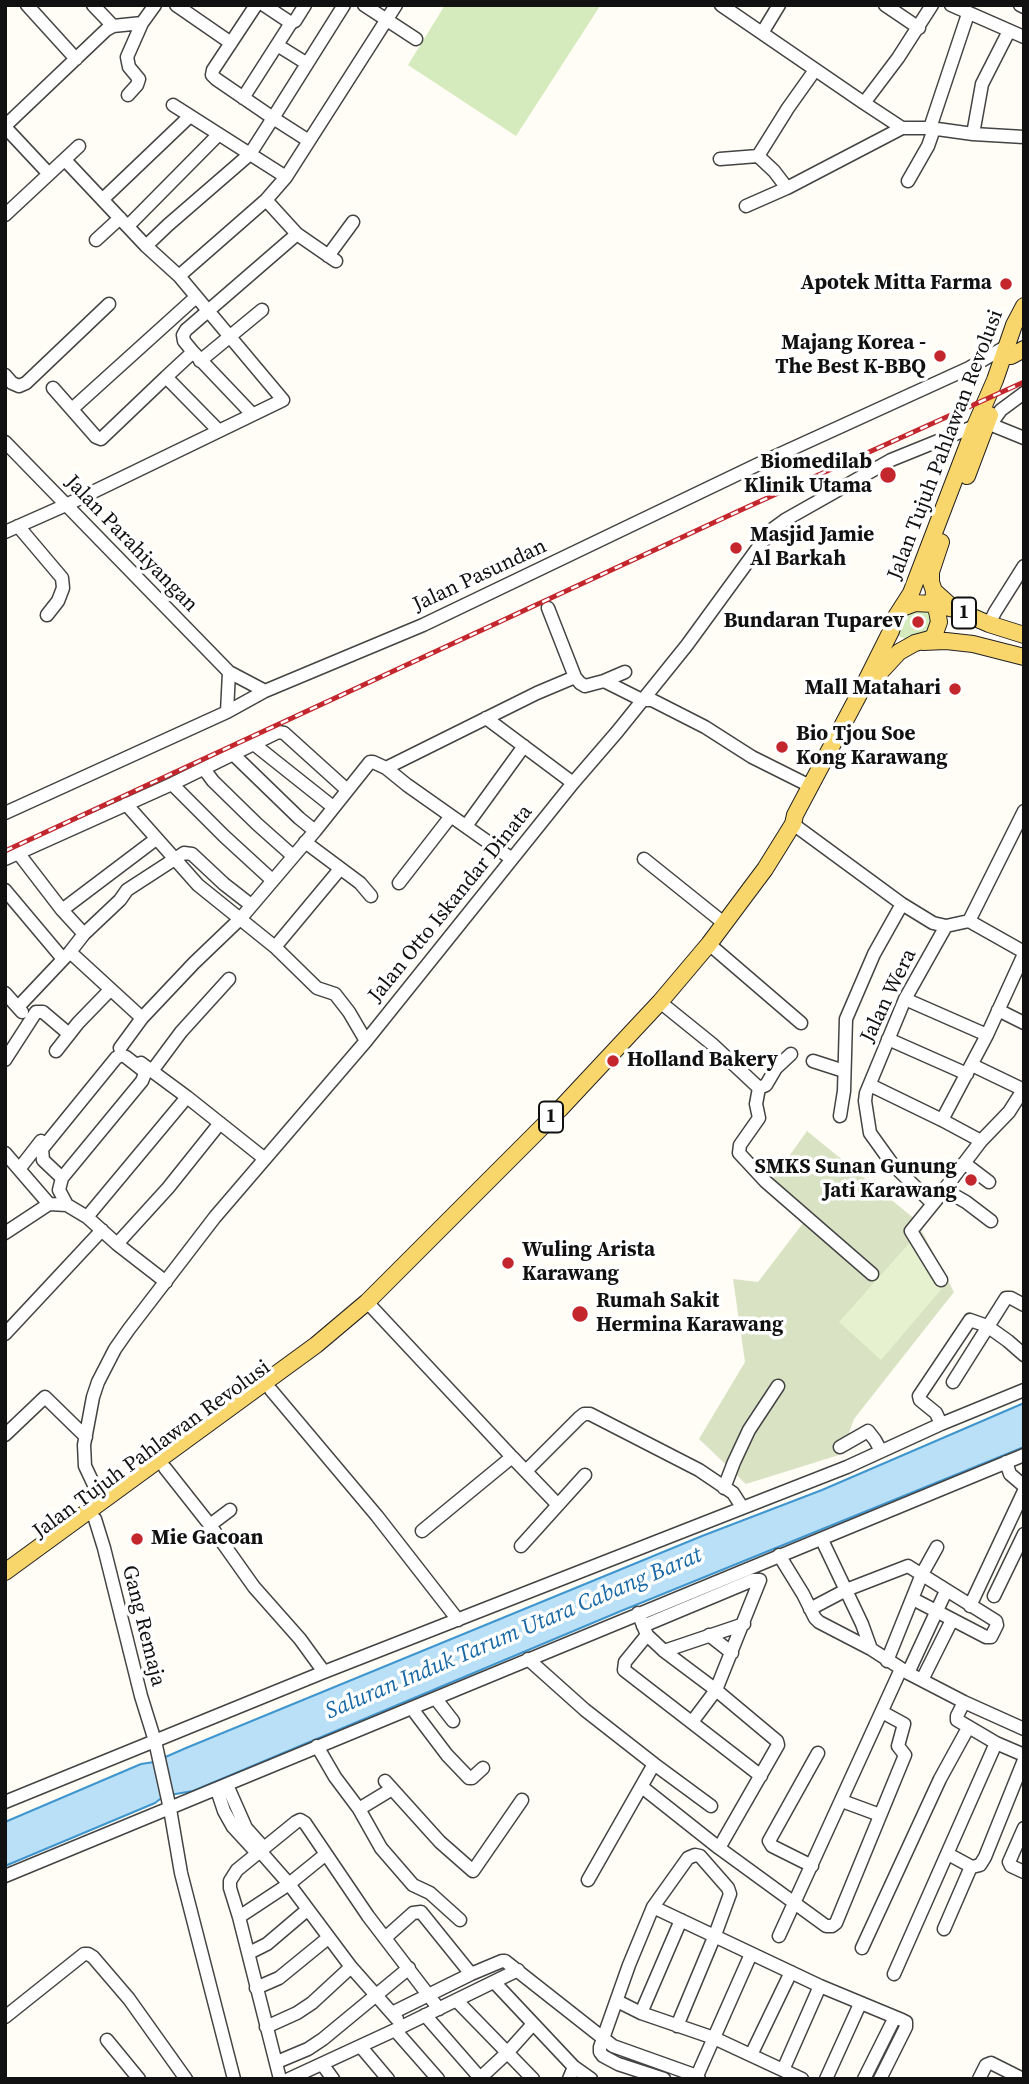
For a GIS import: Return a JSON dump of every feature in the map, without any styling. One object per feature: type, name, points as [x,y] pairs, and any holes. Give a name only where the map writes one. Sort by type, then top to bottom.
[{"type":"main road","name":"Jalan Tujuh Pahlawan Revolusi","points":[[934,598],[931,572],[984,425],[995,380],[1014,350],[1024,306]]},
{"type":"main road","name":"Jalan Tujuh Pahlawan Revolusi","points":[[793,824],[835,732],[911,593],[984,425],[1024,319]]},
{"type":"main road","name":"1","points":[[902,608],[934,598],[989,624],[1024,635]]},
{"type":"main road","points":[[891,631],[892,637],[897,641],[915,643],[930,639],[939,622],[934,598]]},
{"type":"main road","name":"1","points":[[915,643],[946,641],[973,644],[1024,657]]},
{"type":"main road","name":"Jalan Tujuh Pahlawan Revolusi","points":[[5,1572],[316,1345],[368,1302],[495,1175],[660,1002],[709,944],[765,869],[793,824],[800,818],[867,688],[889,661],[915,643]]},
{"type":"main road","name":"Jalan Tujuh Pahlawan Revolusi","points":[[5,1583],[271,1390],[305,1362],[316,1345]]},
{"type":"street","points":[[27,5],[76,59]]},
{"type":"street","points":[[93,5],[113,26]]},
{"type":"street","points":[[128,94],[139,79],[129,67],[127,57],[142,23],[155,5]]},
{"type":"street","points":[[176,5],[231,43]]},
{"type":"street","points":[[256,5],[212,75],[309,141]]},
{"type":"street","points":[[264,5],[291,23]]},
{"type":"street","points":[[243,98],[305,5]]},
{"type":"street","points":[[146,246],[250,154],[344,5]]},
{"type":"street","points":[[364,5],[416,39]]},
{"type":"street","points":[[178,276],[266,200],[286,177],[396,5]]},
{"type":"street","points":[[721,5],[902,128]]},
{"type":"street","points":[[762,33],[779,5]]},
{"type":"street","points":[[885,5],[919,27]]},
{"type":"street","points":[[864,103],[932,5]]},
{"type":"street","points":[[951,5],[1019,32],[982,84],[973,134]]},
{"type":"street","points":[[908,181],[928,146],[968,14]]},
{"type":"street","points":[[49,174],[5,126],[94,40],[113,26],[142,23]]},
{"type":"street","points":[[277,45],[306,63]]},
{"type":"street","points":[[758,156],[815,70]]},
{"type":"street","points":[[173,105],[286,177]]},
{"type":"street","points":[[103,199],[189,117]]},
{"type":"street","points":[[746,206],[787,188],[902,128],[932,128],[1024,137]]},
{"type":"street","points":[[96,240],[124,222],[218,135]]},
{"type":"street","points":[[5,215],[79,146]]},
{"type":"street","points":[[720,159],[758,156],[787,188]]},
{"type":"street","points":[[5,532],[282,401],[283,398],[178,276],[65,160]]},
{"type":"street","points":[[266,200],[297,234],[332,259],[353,222]]},
{"type":"street","points":[[252,414],[197,356],[184,341],[183,335],[297,234]]},
{"type":"street","points":[[72,409],[196,297]]},
{"type":"street","points":[[5,375],[19,386],[26,383],[109,303]]},
{"type":"street","points":[[53,388],[96,437],[101,439],[166,377],[230,336],[262,310]]},
{"type":"street","name":"Jalan Pasundan","points":[[5,813],[227,712],[265,691],[423,625],[765,461],[1014,350]]},
{"type":"street","points":[[969,368],[986,369],[992,373],[995,380]]},
{"type":"street","points":[[166,377],[218,430]]},
{"type":"street","points":[[984,425],[1024,393]]},
{"type":"street","points":[[984,425],[1024,438]]},
{"type":"street","name":"Jalan Otto Iskandar Dinata","points":[[102,1502],[85,1466],[86,1437],[93,1396],[106,1366],[130,1328],[215,1217],[366,1041],[687,645],[774,528],[891,460],[984,425]]},
{"type":"street","name":"Jalan Parahiyangan","points":[[5,442],[229,672],[265,691]]},
{"type":"street","points":[[18,526],[62,578],[63,588],[58,601],[47,615]]},
{"type":"street","points":[[989,624],[1020,579],[1024,566]]},
{"type":"street","points":[[548,608],[575,677],[580,683],[585,686],[625,672]]},
{"type":"street","points":[[227,712],[229,672]]},
{"type":"street","points":[[386,768],[575,677]]},
{"type":"street","points":[[604,681],[642,700],[652,699],[705,727],[752,757],[810,786]]},
{"type":"street","points":[[486,718],[573,783]]},
{"type":"street","points":[[5,859],[172,784],[278,732],[284,733],[346,789]]},
{"type":"street","points":[[255,745],[333,807]]},
{"type":"street","points":[[466,826],[524,746]]},
{"type":"street","points":[[234,755],[315,831]]},
{"type":"street","points":[[20,1168],[142,1018],[241,918],[370,762],[386,768],[512,859]]},
{"type":"street","points":[[204,769],[257,824],[293,856]]},
{"type":"street","points":[[172,784],[272,880]]},
{"type":"street","points":[[126,804],[198,885],[275,947],[319,990],[335,994],[366,1041]]},
{"type":"street","points":[[969,921],[1024,811]]},
{"type":"street","points":[[399,883],[451,816]]},
{"type":"street","points":[[793,824],[902,904],[933,923],[946,926],[969,921],[1024,953],[987,1035],[942,1120]]},
{"type":"street","points":[[62,910],[156,839]]},
{"type":"street","points":[[305,842],[360,883],[371,897]]},
{"type":"street","points":[[18,1007],[127,890],[184,853],[192,854],[251,905]]},
{"type":"street","points":[[19,854],[84,934]]},
{"type":"street","points":[[644,859],[724,924]]},
{"type":"street","points":[[275,947],[340,869]]},
{"type":"street","points":[[5,890],[67,955],[142,1018]]},
{"type":"street","points":[[840,1116],[844,1091],[846,1019],[874,954],[902,904]]},
{"type":"street","name":"Jalan Wera","points":[[933,1204],[893,1165],[870,1133],[865,1101],[905,999],[946,926]]},
{"type":"street","points":[[709,944],[801,1023]]},
{"type":"street","points":[[152,1071],[181,1032],[229,979]]},
{"type":"street","points":[[56,1051],[110,990]]},
{"type":"street","points":[[5,993],[30,1020]]},
{"type":"street","points":[[905,999],[987,1035]]},
{"type":"street","points":[[660,1002],[712,1044],[759,1088]]},
{"type":"street","points":[[998,1010],[1024,1023]]},
{"type":"street","points":[[5,1060],[36,1012],[40,1011],[69,1034]]},
{"type":"street","points":[[888,1039],[1023,1090],[1009,1112],[981,1141],[911,1231],[941,1280]]},
{"type":"street","points":[[120,1048],[265,1159]]},
{"type":"street","points":[[759,1088],[766,1085],[776,1068],[791,1054]]},
{"type":"street","points":[[62,1178],[43,1160],[42,1149],[116,1058],[121,1055],[126,1057],[144,1071],[142,1081],[62,1178],[59,1190],[67,1205]]},
{"type":"street","points":[[813,1061],[844,1071]]},
{"type":"street","points":[[870,1085],[981,1141]]},
{"type":"street","points":[[759,1088],[756,1104],[759,1118],[740,1145],[739,1153],[765,1181],[872,1274]]},
{"type":"street","points":[[87,1217],[187,1097]]},
{"type":"street","points":[[117,1244],[168,1188],[220,1123]]},
{"type":"street","points":[[5,1153],[49,1204]]},
{"type":"street","points":[[964,1163],[989,1182]]},
{"type":"street","points":[[945,1189],[991,1221]]},
{"type":"street","points":[[5,1233],[49,1204],[67,1205],[87,1217],[166,1282]]},
{"type":"street","points":[[5,1334],[102,1230]]},
{"type":"street","points":[[953,1381],[1008,1297],[1024,1305]]},
{"type":"street","points":[[368,1302],[558,1505]]},
{"type":"street","points":[[938,1417],[920,1400],[921,1391],[953,1349],[970,1320],[987,1326],[1024,1355]]},
{"type":"street","points":[[724,1488],[749,1430],[778,1386]]},
{"type":"street","points":[[271,1390],[386,1527],[458,1620]]},
{"type":"street","points":[[840,1447],[875,1441],[938,1417],[1024,1390]]},
{"type":"street","points":[[5,1435],[46,1397],[86,1437]]},
{"type":"street","points":[[526,1471],[584,1414],[699,1470],[737,1497],[742,1507]]},
{"type":"street","points":[[5,1802],[324,1672],[847,1467],[875,1441]]},
{"type":"street","points":[[5,1876],[169,1803],[222,1788],[317,1746],[1024,1455]]},
{"type":"street","points":[[422,1531],[512,1457]]},
{"type":"street","points":[[970,1605],[1024,1488],[1010,1474],[1006,1462]]},
{"type":"street","points":[[165,1468],[254,1587],[300,1639],[324,1672]]},
{"type":"street","points":[[521,1546],[585,1475]]},
{"type":"street","points":[[210,1525],[230,1510]]},
{"type":"street","name":"Gang Remaja","points":[[95,1519],[155,1741],[181,1873],[234,2079]]},
{"type":"street","points":[[994,1596],[1024,1534]]},
{"type":"street","points":[[822,1540],[871,1649]]},
{"type":"street","points":[[887,1661],[922,1574],[937,1547]]},
{"type":"street","points":[[779,1555],[819,1622],[871,1649],[904,1671],[1024,1729]]},
{"type":"street","points":[[810,1609],[846,1590],[908,1566],[997,1622],[990,1637],[981,1635],[913,1599]]},
{"type":"street","points":[[692,1722],[716,1690],[760,1579],[752,1580],[645,1631],[625,1662],[624,1670],[761,1776]]},
{"type":"street","points":[[779,1936],[882,1712],[946,1591]]},
{"type":"street","points":[[638,1613],[645,1631],[664,1651],[777,1741],[778,1745],[719,1848]]},
{"type":"street","points":[[922,1680],[951,1620]]},
{"type":"street","points":[[664,1651],[744,1624]]},
{"type":"street","points":[[709,1635],[732,1653]]},
{"type":"street","points":[[528,1659],[585,1710],[711,1806]]},
{"type":"street","points":[[436,1699],[453,1721]]},
{"type":"street","points":[[964,1702],[957,1718],[968,1728],[1024,1755]]},
{"type":"street","points":[[414,1707],[416,1714],[447,1755],[469,1778],[483,1768]]},
{"type":"street","points":[[642,1787],[719,1848],[826,1926],[832,1926],[836,1923],[905,1753],[898,1746],[904,1724],[882,1712]]},
{"type":"street","points":[[862,1948],[940,1779],[968,1728]]},
{"type":"street","points":[[894,1974],[996,1743]]},
{"type":"street","points":[[317,1746],[335,1777],[359,1809],[381,1849],[413,1885],[430,1893],[460,1920]]},
{"type":"street","points":[[812,1866],[772,1846],[769,1841],[818,1753]]},
{"type":"street","points":[[948,1854],[972,1867],[980,1866],[1024,1760]]},
{"type":"street","points":[[588,1880],[654,1764]]},
{"type":"street","points":[[359,1809],[388,1785],[440,1842],[472,1871],[522,1800]]},
{"type":"street","points":[[222,1788],[242,1830],[289,1884],[351,1967],[392,2013],[399,2028],[438,2079]]},
{"type":"street","points":[[842,1801],[880,1815]]},
{"type":"street","points":[[280,2079],[230,1881],[237,1871],[300,1820],[305,1823],[368,1916],[439,2009]]},
{"type":"street","points":[[1024,1828],[1009,1862],[1011,1866],[1024,1872]]},
{"type":"street","points":[[239,1917],[289,1884],[326,1854]]},
{"type":"street","points":[[664,2079],[618,2064],[603,2056],[600,2047],[653,1907],[688,1858],[695,1855],[699,1856],[730,1890],[715,1935],[677,2026]]},
{"type":"street","points":[[944,1929],[972,1867]]},
{"type":"street","points":[[653,1907],[820,1986],[906,2022],[880,2079]]},
{"type":"street","points":[[249,1953],[267,1944],[307,1910]]},
{"type":"street","points":[[385,1938],[413,1913],[421,1912],[471,1974]]},
{"type":"street","points":[[640,2013],[681,1920]]},
{"type":"street","points":[[256,1988],[279,1978],[328,1938]]},
{"type":"street","points":[[5,2017],[88,1954],[129,1999],[186,2079]]},
{"type":"street","points":[[392,2013],[471,1974],[502,1961],[508,1962],[604,2040],[621,2050],[698,2078],[751,1954]]},
{"type":"street","points":[[266,2028],[312,2003],[351,1967]]},
{"type":"street","points":[[277,2062],[308,2049],[323,2039],[409,1968]]},
{"type":"street","points":[[289,2079],[518,1970]]},
{"type":"street","points":[[751,2054],[791,1972]]},
{"type":"street","points":[[495,1983],[533,2024],[571,2073],[591,2079]]},
{"type":"street","points":[[783,2070],[820,1986]]},
{"type":"street","points":[[457,2001],[533,2079]]},
{"type":"street","points":[[617,2001],[640,2013],[714,2038],[803,2079]]},
{"type":"street","points":[[826,2079],[860,2004]]},
{"type":"street","points":[[425,2015],[480,2078],[533,2024]]},
{"type":"street","points":[[864,2079],[895,2017]]},
{"type":"street","points":[[107,2040],[139,2079]]},
{"type":"street","points":[[361,2047],[388,2079]]},
{"type":"street","points":[[979,2079],[988,2063],[1018,2078]]},
{"type":"street","points":[[322,2064],[333,2079]]},
{"type":"green space","points":[[445,5],[600,6],[516,136],[408,65]]},
{"type":"green space","points":[[910,611],[924,611],[931,623],[928,633],[907,640],[899,636],[899,631],[901,620]]},
{"type":"green space","points":[[807,1131],[916,1220],[954,1292],[854,1419],[849,1433],[852,1447],[839,1455],[746,1484],[699,1439],[745,1362],[733,1279],[758,1282],[810,1214],[772,1180]]},
{"type":"green space","points":[[912,1240],[945,1285],[881,1360],[839,1322]]},
{"type":"water","name":"Saluran Induk Tarum Utara Cabang Barat","points":[[1024,1403],[1024,1447],[621,1611],[193,1791],[164,1796],[155,1803],[5,1866],[5,1822],[702,1536],[822,1490]]},
{"type":"railway","points":[[5,851],[743,509],[1024,382]]},
{"type":"place","name":"Apotek Mitta Farma","points":[[1006,284]]},
{"type":"place","name":"Majang Korea - The Best K-BBQ","points":[[940,356]]},
{"type":"place","name":"Biomedilab Klinik Utama","points":[[888,475]]},
{"type":"place","name":"Masjid Jamie Al Barkah","points":[[736,548]]},
{"type":"place","name":"Bundaran Tuparev","points":[[918,622]]},
{"type":"place","name":"Mall Matahari","points":[[955,689]]},
{"type":"place","name":"Bio Tjou Soe Kong Karawang","points":[[782,747]]},
{"type":"place","name":"Holland Bakery","points":[[613,1061]]},
{"type":"place","name":"SMKS Sunan Gunung Jati Karawang","points":[[971,1180]]},
{"type":"place","name":"Wuling Arista Karawang","points":[[508,1263]]},
{"type":"place","name":"Rumah Sakit Hermina Karawang","points":[[580,1314]]},
{"type":"place","name":"Mie Gacoan","points":[[137,1539]]}]
